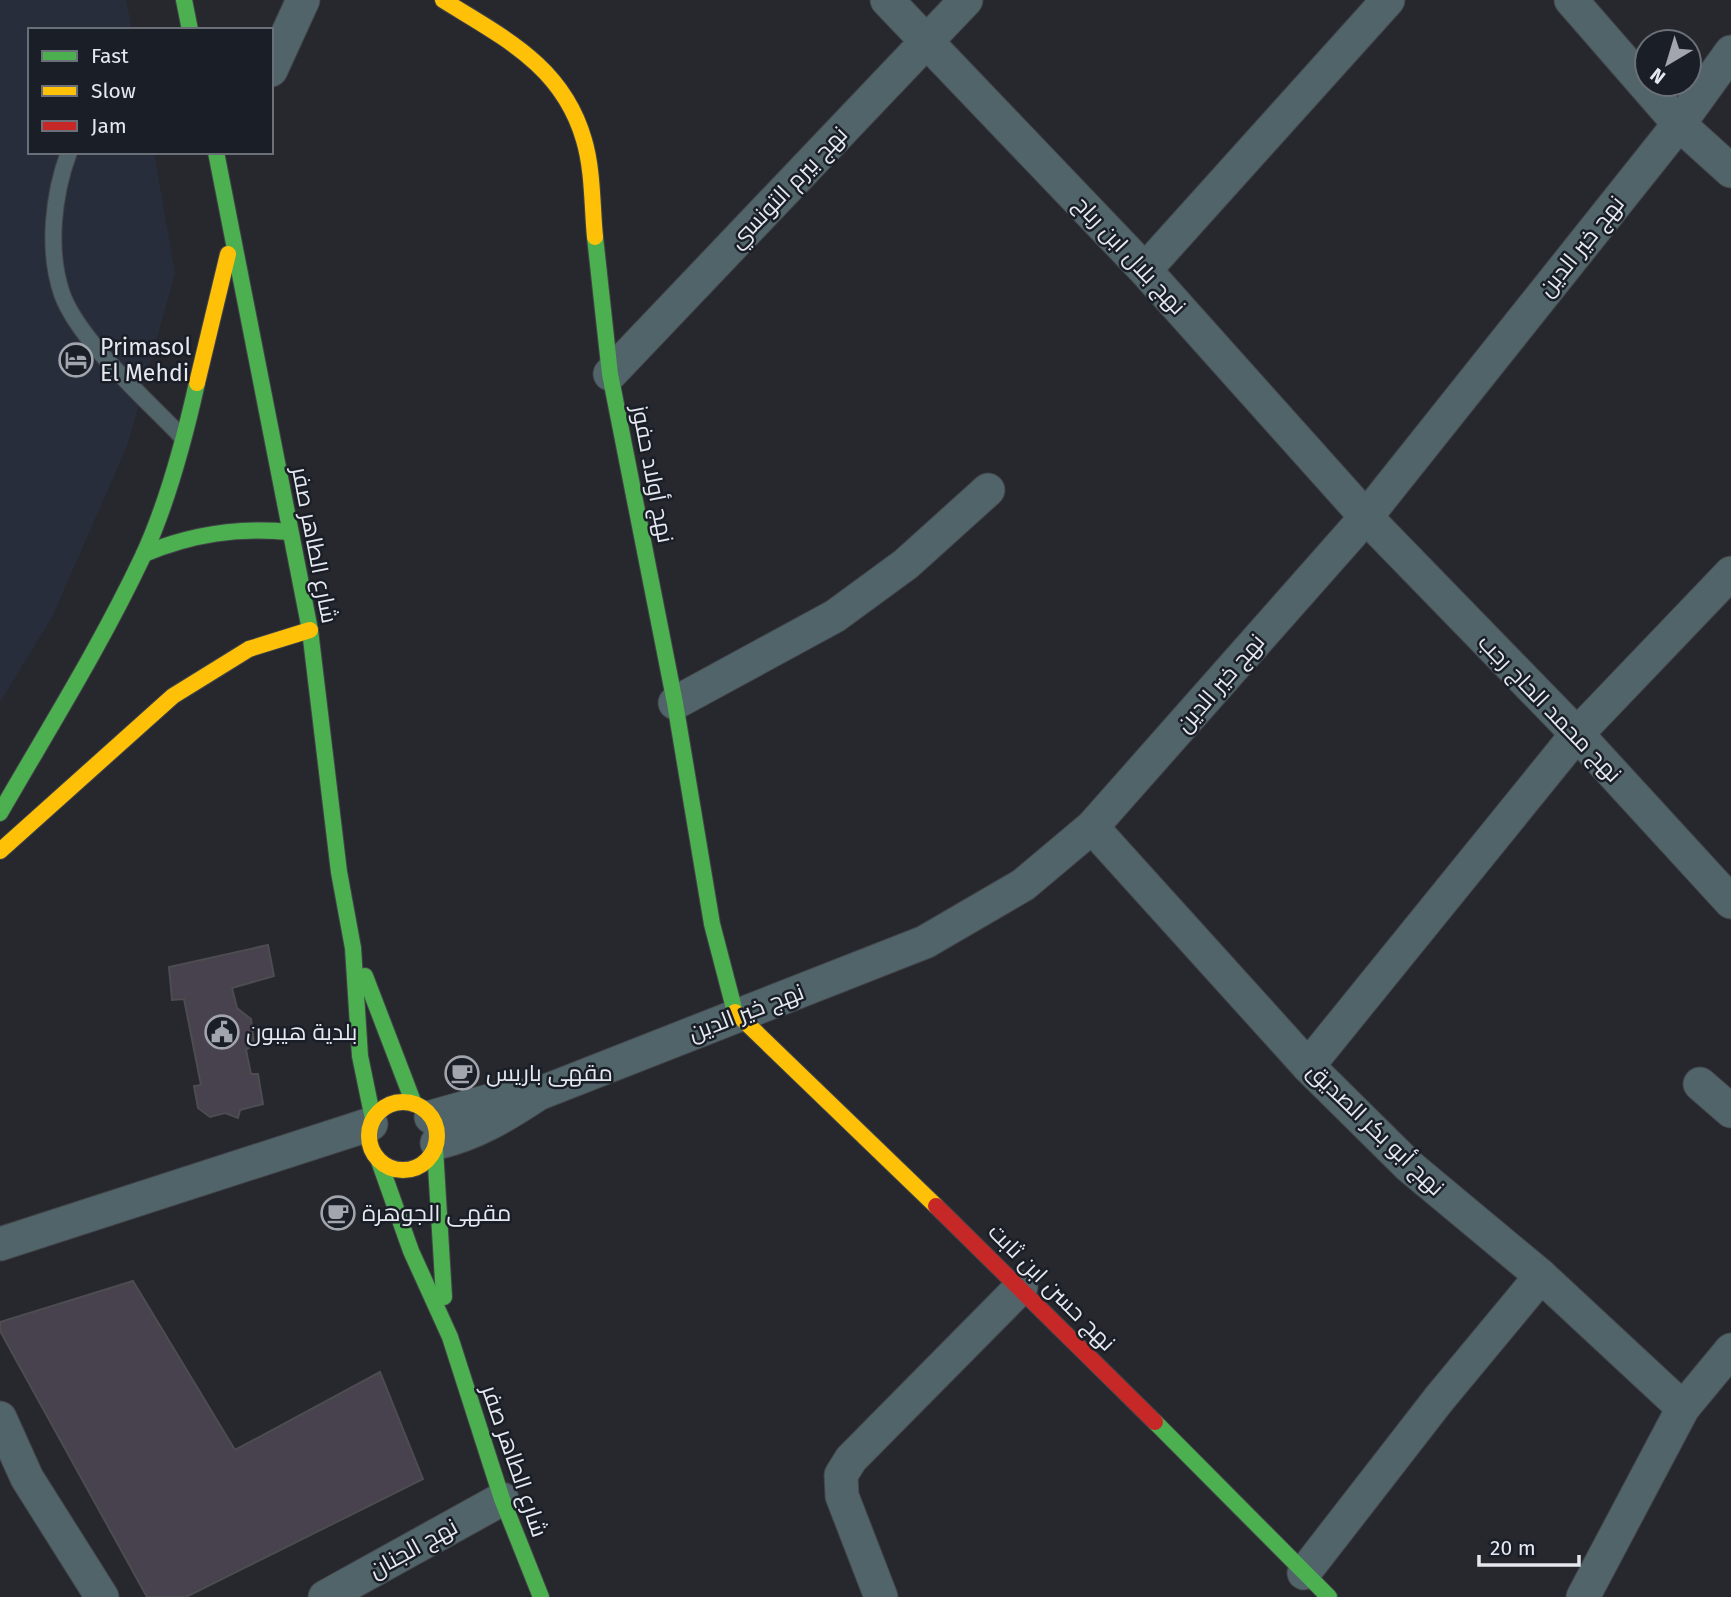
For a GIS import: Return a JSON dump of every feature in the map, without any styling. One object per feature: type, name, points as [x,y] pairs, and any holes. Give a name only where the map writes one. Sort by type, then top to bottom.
[{"type":"street","points":[[184,0],[190,28]]},
{"type":"street","points":[[273,66],[303,0]]},
{"type":"street","name":"نهج أولاد حفوز","points":[[443,0],[515,45],[546,71],[572,102],[585,143],[610,374],[675,703],[712,924],[736,1016]]},
{"type":"street","name":"نهج بلال ابن رباح","points":[[887,0],[1145,270],[1366,517]]},
{"type":"street","name":"نهج بيرم التونسي","points":[[610,374],[967,0]]},
{"type":"street","points":[[1145,270],[1388,0]]},
{"type":"street","points":[[1571,0],[1679,124],[1731,171]]},
{"type":"street","name":"نهج خير الدين","points":[[429,1128],[465,1136],[500,1119],[538,1094],[925,942],[1023,885],[1092,827],[1366,517],[1679,124],[1731,52]]},
{"type":"street","name":"شارع الطاهر صفر","points":[[218,155],[231,242],[310,630],[340,872],[353,948],[360,1056],[374,1139],[411,1251],[450,1337],[502,1499],[541,1597]]},
{"type":"street","points":[[0,813],[89,660],[144,554],[184,439],[231,242]]},
{"type":"street","points":[[675,703],[835,616],[906,564],[988,490]]},
{"type":"street","name":"نهج محمد الحاج رجب","points":[[1366,517],[1577,734],[1731,901]]},
{"type":"street","points":[[144,554],[167,543],[215,531],[265,529],[290,532]]},
{"type":"street","points":[[1308,1066],[1577,734],[1731,573]]},
{"type":"street","points":[[0,851],[173,696],[249,649],[310,630]]},
{"type":"street","name":"نهج أبو بكر الصديق","points":[[1092,827],[1308,1066],[1409,1166],[1541,1276],[1683,1408]]},
{"type":"street","name":"شارع الطاهر صفر","points":[[353,948],[429,1128],[440,1272],[450,1337]]},
{"type":"street","name":"نهج حسن ابن ثابت","points":[[736,1016],[1021,1287],[1329,1597]]},
{"type":"street","points":[[1699,1084],[1731,1111]]},
{"type":"street","points":[[391,1104],[429,1128],[429,1159],[410,1170],[388,1167],[374,1139],[391,1104]]},
{"type":"street","points":[[0,1244],[274,1153],[374,1139]]},
{"type":"street","points":[[1304,1573],[1439,1399],[1541,1276]]},
{"type":"street","points":[[881,1597],[842,1496],[841,1475],[851,1459],[1021,1287]]},
{"type":"street","points":[[1583,1597],[1683,1408],[1731,1350]]},
{"type":"street","points":[[0,1418],[27,1478],[102,1597]]},
{"type":"street","name":"نهج الجنان","points":[[325,1597],[502,1499]]},
{"type":"lane","points":[[68,154],[62,171],[54,216],[55,259],[62,294],[80,325],[184,439]]},
{"type":"shaded area","name":"Primasol El Mehdi","points":[[0,0],[126,0],[132,28],[28,28],[28,154],[154,154],[175,273],[127,446],[52,617],[0,702]]},
{"type":"building","name":"بلدية هيبون","points":[[268,945],[274,976],[232,988],[237,1008],[251,1019],[254,1044],[246,1050],[251,1074],[258,1074],[263,1104],[240,1110],[238,1118],[225,1113],[210,1117],[198,1108],[194,1086],[201,1085],[184,999],[172,1000],[169,967]]},
{"type":"building","points":[[133,1281],[235,1450],[380,1372],[423,1479],[186,1597],[147,1597],[0,1331],[0,1322]]},
{"type":"traffic: fast","points":[[184,0],[190,28]]},
{"type":"traffic: fast","points":[[216,154],[310,630],[339,872],[353,948],[360,1056],[373,1119]]},
{"type":"traffic: fast","points":[[595,237],[610,374],[675,703],[712,924],[735,1012]]},
{"type":"traffic: fast","points":[[0,813],[92,654],[143,556],[174,471],[197,383]]},
{"type":"traffic: fast","points":[[144,554],[180,541],[234,531],[290,532]]},
{"type":"traffic: fast","points":[[365,976],[414,1104]]},
{"type":"traffic: fast","points":[[435,1149],[444,1297]]},
{"type":"traffic: fast","points":[[379,1161],[411,1251],[450,1337],[502,1499],[541,1597]]},
{"type":"traffic: fast","points":[[1155,1422],[1329,1597]]},
{"type":"traffic: slow","points":[[443,0],[509,41],[546,73],[562,92],[574,114],[587,152],[595,237]]},
{"type":"traffic: slow","points":[[197,383],[228,254]]},
{"type":"traffic: slow","points":[[0,851],[173,696],[249,649],[310,630]]},
{"type":"traffic: slow","points":[[735,1012],[936,1206]]},
{"type":"traffic: slow","points":[[403,1102],[416,1105],[427,1112],[434,1123],[437,1136],[434,1149],[427,1160],[416,1167],[403,1170],[390,1167],[379,1160],[372,1149],[369,1136],[372,1123],[379,1112],[390,1105],[403,1102]]},
{"type":"traffic: jam","points":[[936,1206],[1155,1422]]},
{"type":"place","name":"Primasol El Mehdi","points":[[76,360]]},
{"type":"place","name":"بلدية هيبون","points":[[222,1032]]},
{"type":"place","name":"مقهى باريس","points":[[462,1073]]},
{"type":"place","name":"مقهى الجوهرة","points":[[338,1213]]}]
